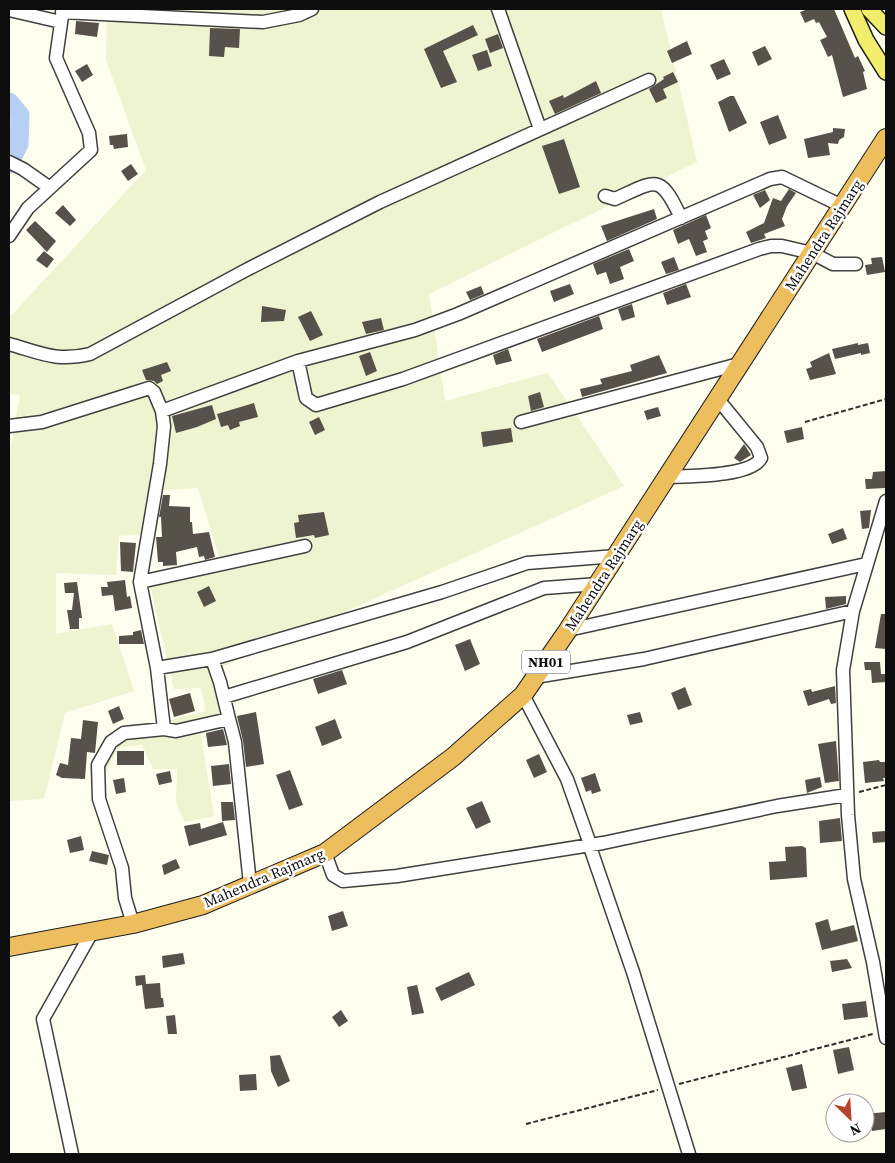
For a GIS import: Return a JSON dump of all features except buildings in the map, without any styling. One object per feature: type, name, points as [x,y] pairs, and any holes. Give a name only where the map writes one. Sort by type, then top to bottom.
[{"type":"highway","name":"Mahendra Rajmarg","points":[[9,947],[133,924],[203,905],[325,853],[453,757],[523,695],[598,584],[886,138]]},
{"type":"main road","points":[[852,9],[866,40],[886,72]]},
{"type":"main road","points":[[869,9],[886,27]]},
{"type":"street","points":[[9,10],[263,22],[312,9]]},
{"type":"street","points":[[498,9],[540,129]]},
{"type":"street","points":[[9,236],[28,208],[91,150],[88,133],[56,58],[62,14]]},
{"type":"street","points":[[9,344],[46,355],[68,359],[90,354],[248,268],[380,202],[649,80]]},
{"type":"street","points":[[9,162],[23,169],[50,188]]},
{"type":"street","points":[[162,411],[298,361],[415,330],[770,179],[782,177],[842,206]]},
{"type":"street","points":[[605,196],[615,198],[649,183],[660,185],[670,194],[681,218]]},
{"type":"street","points":[[298,361],[306,398],[316,406],[403,379],[759,248],[782,246],[812,253],[833,264],[856,264]]},
{"type":"street","points":[[521,422],[739,364]]},
{"type":"street","points":[[9,426],[42,422],[149,388],[154,392],[162,411],[164,426],[160,464],[140,582],[157,668],[164,728]]},
{"type":"street","points":[[666,477],[738,471],[750,467],[759,461],[757,447],[717,398]]},
{"type":"street","points":[[886,501],[853,611],[843,670],[846,687],[844,708],[847,795],[854,879],[873,962],[886,1035]]},
{"type":"street","points":[[140,582],[305,546]]},
{"type":"street","points":[[157,668],[212,659],[442,592],[526,563],[616,556]]},
{"type":"street","points":[[568,630],[866,564]]},
{"type":"street","points":[[224,697],[407,642],[544,588],[598,584]]},
{"type":"street","points":[[535,678],[644,659],[853,611]]},
{"type":"street","points":[[212,659],[235,742],[250,884]]},
{"type":"street","points":[[523,695],[567,778],[669,1087],[689,1154]]},
{"type":"street","points":[[133,924],[125,898],[122,868],[99,798],[98,764],[111,742],[124,733],[164,728],[176,731],[229,719]]},
{"type":"street","points":[[325,853],[333,875],[343,881],[397,876],[590,844],[777,806],[847,795]]},
{"type":"street","points":[[72,1154],[43,1019],[92,932]]},
{"type":"path","points":[[805,422],[886,399]]},
{"type":"path","points":[[847,795],[886,785]]},
{"type":"path","points":[[526,1124],[669,1087],[886,1035]]},
{"type":"green space","points":[[107,9],[661,9],[697,162],[429,294],[445,401],[548,373],[624,486],[220,668],[224,714],[200,729],[214,816],[185,822],[176,803],[177,769],[153,769],[142,745],[118,748],[107,771],[89,790],[128,730],[206,711],[201,688],[174,689],[148,577],[221,564],[198,488],[150,491],[143,534],[119,536],[116,575],[56,573],[56,634],[112,624],[134,691],[65,713],[44,799],[9,801],[9,457],[20,395],[9,394],[9,318],[146,170],[106,60]]},
{"type":"waterway","points":[[9,102],[20,115],[19,144],[9,164]]}]
